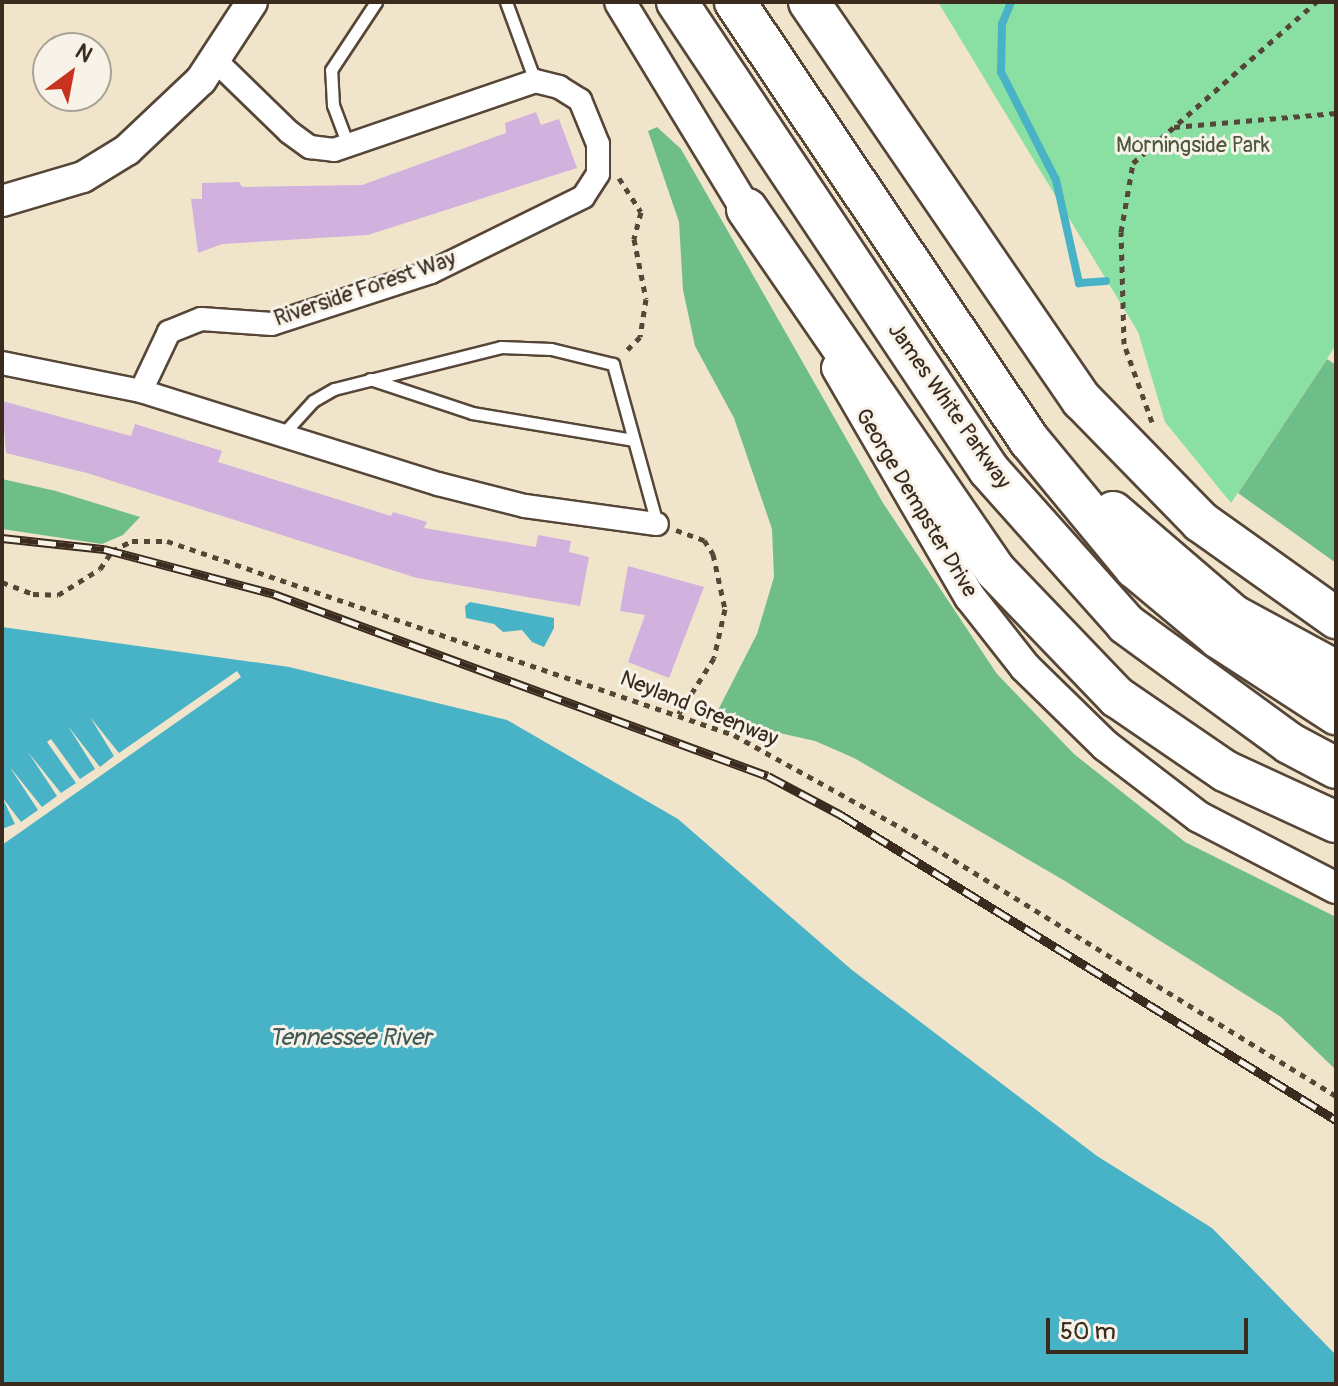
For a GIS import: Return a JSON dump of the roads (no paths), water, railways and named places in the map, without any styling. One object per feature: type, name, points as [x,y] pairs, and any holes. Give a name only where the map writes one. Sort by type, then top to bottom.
[{"type":"highway","name":"James White Parkway","points":[[677,2],[989,470],[1126,624],[1289,743],[1336,768]]},
{"type":"highway","name":"James White Parkway","points":[[735,2],[1029,440],[1135,568],[1219,638],[1336,714]]},
{"type":"highway","points":[[809,2],[1082,400],[1201,522],[1336,618]]},
{"type":"highway","points":[[747,209],[996,571],[1117,697],[1225,771],[1336,822]]},
{"type":"highway","points":[[1029,440],[1233,615],[1336,671]]},
{"type":"main road","points":[[2,201],[45,191],[110,163],[164,119],[216,61],[252,2]]},
{"type":"main road","name":"George Dempster Drive","points":[[620,2],[747,209],[933,537],[970,597],[1025,667],[1106,746],[1199,817],[1336,888]]},
{"type":"street","points":[[216,61],[310,147],[334,150],[535,81]]},
{"type":"street","name":"Riverside Forest Way","points":[[141,391],[169,332],[201,319],[272,324],[431,272],[583,197],[598,174],[598,144],[580,100],[535,81]]},
{"type":"street","points":[[2,363],[141,391],[282,436],[525,506],[657,524]]},
{"type":"lane","points":[[348,145],[333,105],[331,70],[376,2]]},
{"type":"lane","points":[[506,2],[535,81]]},
{"type":"lane","points":[[282,436],[313,401],[334,389],[501,347],[551,349],[613,364],[657,524]]},
{"type":"lane","points":[[370,379],[472,413],[633,440]]},
{"type":"water","points":[[470,602],[554,618],[554,628],[544,647],[532,642],[522,630],[503,632],[494,624],[466,618],[465,606]]},
{"type":"water","name":"Tennessee River","points":[[2,627],[289,667],[507,720],[678,819],[852,970],[1097,1156],[1212,1228],[1336,1355],[1336,1384],[2,1384]]},
{"type":"waterway","points":[[1011,2],[1002,24],[1001,72],[1056,180],[1079,283],[1106,281]]},
{"type":"railway","points":[[2,538],[104,549],[274,594],[768,776],[841,815],[1336,1120]]},
{"type":"park label","name":"Morningside Park","points":[[1193,146]]}]
